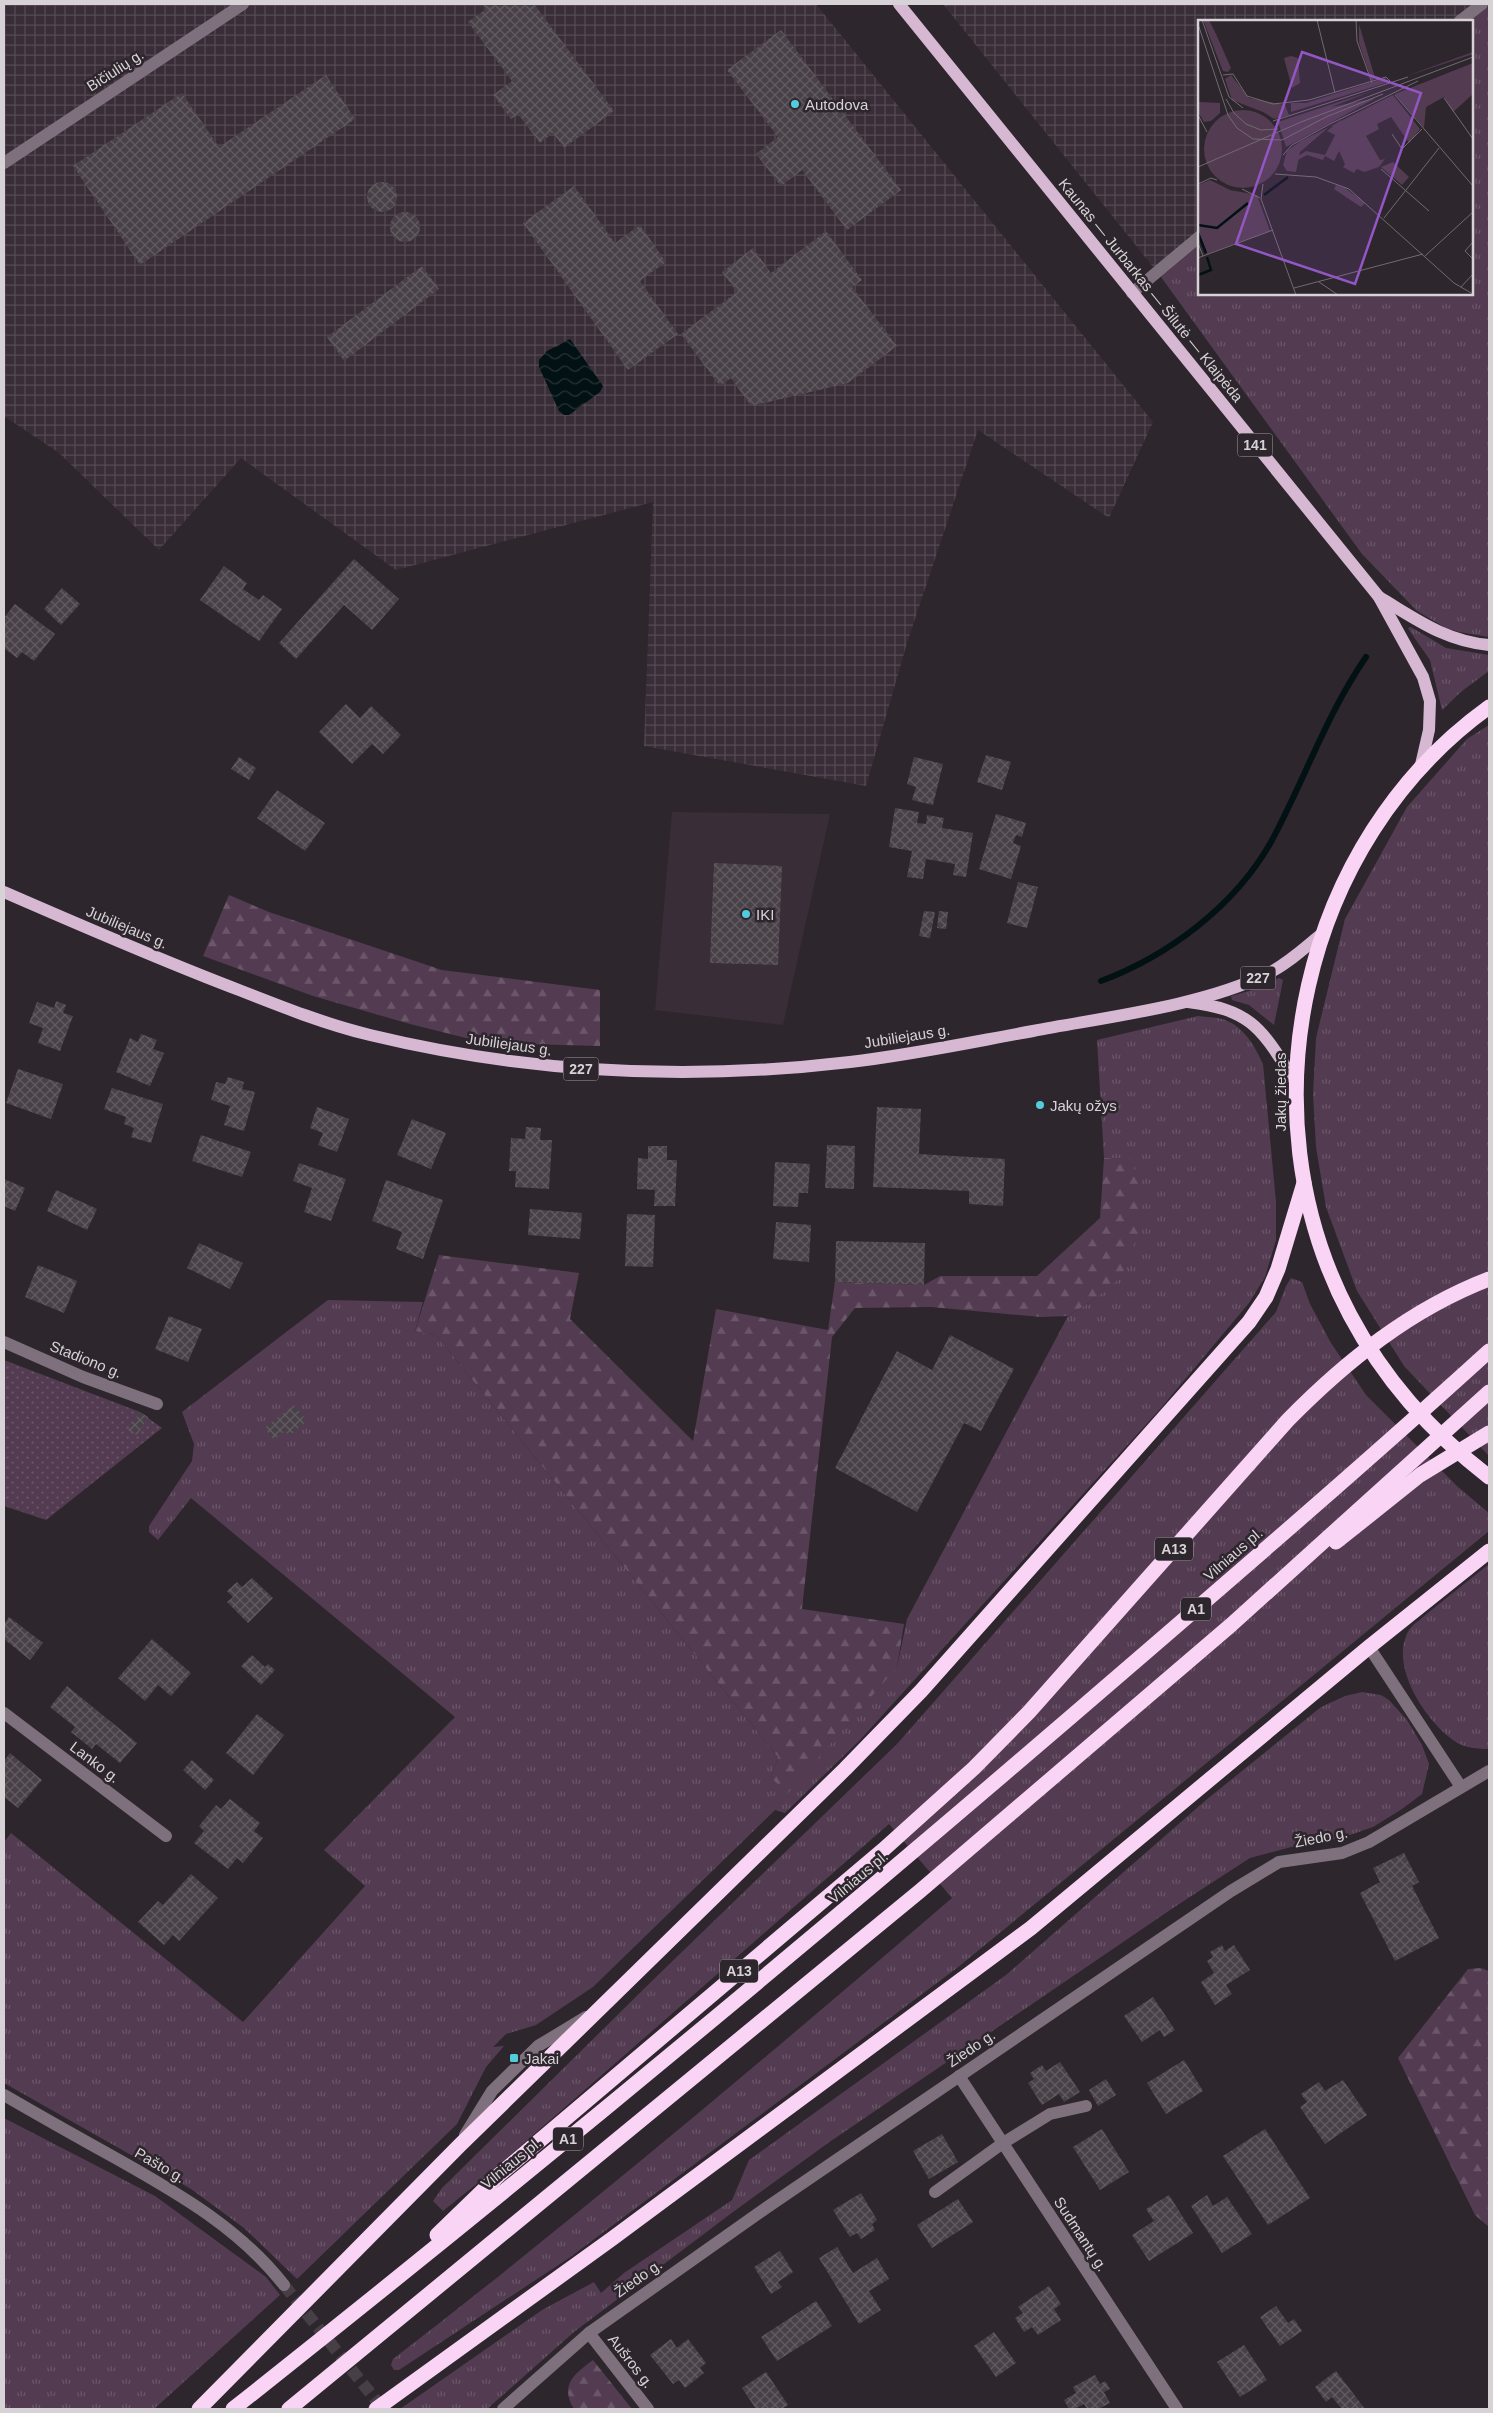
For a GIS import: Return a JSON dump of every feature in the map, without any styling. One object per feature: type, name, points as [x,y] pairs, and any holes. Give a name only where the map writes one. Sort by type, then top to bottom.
[{"type":"highway","name":"Jakų žiedas","points":[[1489,707],[1453,736],[1420,769],[1390,806],[1362,848],[1339,891],[1309,977],[1300,1026],[1295,1082],[1297,1140],[1304,1183],[1317,1235],[1332,1276],[1367,1344],[1389,1377],[1418,1412],[1458,1452],[1489,1477]]},
{"type":"highway","points":[[199,2409],[460,2145],[921,1692],[1248,1322],[1266,1297],[1278,1269],[1304,1183]]},
{"type":"highway","name":"A13","points":[[363,2306],[499,2175],[883,1850],[1001,1741],[1288,1420],[1316,1392],[1376,1341],[1442,1301],[1489,1279]]},
{"type":"highway","name":"Vilniaus pl.","points":[[233,2409],[633,2087],[900,1865],[1370,1459],[1489,1351]]},
{"type":"highway","name":"A1","points":[[289,2409],[920,1891],[1231,1625],[1489,1392]]},
{"type":"highway","points":[[1231,1625],[1420,1475],[1489,1434]]},
{"type":"highway","points":[[376,2409],[613,2238],[1031,1928],[1369,1647],[1489,1551]]},
{"type":"main road","name":"Kaunas — Jurbarkas — Šilutė — Klaipėda","points":[[899,4],[1379,597]]},
{"type":"main road","name":"141","points":[[1379,597],[1446,636],[1470,643],[1489,645]]},
{"type":"main road","name":"141","points":[[1379,597],[1420,670],[1430,701],[1429,730],[1420,769]]},
{"type":"main road","name":"Jubiliejaus g.","points":[[4,892],[222,984],[291,1010],[367,1034],[503,1061],[584,1069],[635,1072],[726,1072],[850,1062],[942,1048],[1182,1002]]},
{"type":"main road","name":"227","points":[[1182,1002],[1234,987],[1271,972],[1323,933]]},
{"type":"main road","name":"227","points":[[1182,1002],[1231,1011],[1255,1025],[1295,1082]]},
{"type":"street","name":"Bičiulių g.","points":[[4,163],[243,4]]},
{"type":"street","points":[[1461,20],[1482,4]]},
{"type":"street","points":[[1132,293],[1198,238]]},
{"type":"street","name":"Stadiono g.","points":[[4,1342],[82,1376],[157,1404]]},
{"type":"street","points":[[1369,1647],[1461,1788]]},
{"type":"street","name":"Lanko g.","points":[[4,1713],[166,1836]]},
{"type":"street","name":"Žiedo g.","points":[[503,2409],[589,2333],[766,2208],[1231,1891],[1279,1862],[1342,1853],[1369,1842],[1489,1771]]},
{"type":"street","name":"Sudmantų g.","points":[[959,2076],[1177,2409]]},
{"type":"street","name":"Pašto g.","points":[[4,2095],[181,2195],[213,2217],[260,2256],[284,2285]]},
{"type":"street","points":[[936,2192],[1003,2143],[1050,2114],[1086,2106]]},
{"type":"street","name":"Aušros g.","points":[[589,2333],[648,2409]]},
{"type":"shaded area","points":[[4,4],[816,4],[1153,422],[1109,518],[978,430],[907,643],[866,786],[644,746],[653,502],[396,570],[241,458],[159,550],[59,453],[4,416]]},
{"type":"shaded area","points":[[943,4],[1489,4],[1472,20],[1198,20],[1198,246],[1161,277]]},
{"type":"shaded area","points":[[672,812],[830,814],[783,1025],[655,1010]]},
{"type":"green space","points":[[1489,6],[1489,637],[1446,628],[1417,611],[1362,554],[1161,277],[1198,246],[1198,295],[1473,295],[1472,20]]},
{"type":"green space","points":[[1411,627],[1446,648],[1489,655],[1489,671],[1462,691],[1442,710],[1430,660],[1409,630],[1408,628]]},
{"type":"green space","points":[[1489,725],[1489,1456],[1404,1366],[1357,1291],[1326,1207],[1316,1147],[1313,1094],[1316,1038],[1345,919],[1407,807],[1467,739]]},
{"type":"green space","points":[[229,895],[269,912],[442,970],[600,990],[600,1046],[486,1043],[410,1024],[313,996],[203,956]]},
{"type":"green space","points":[[1279,978],[1283,980],[1274,1025],[1249,1005],[1232,1000],[1231,996],[1256,989]]},
{"type":"green space","points":[[1198,1016],[1222,1019],[1236,1026],[1252,1043],[1263,1064],[1276,1202],[1276,1240],[1265,1277],[1249,1303],[1161,1408],[860,1740],[785,1813],[775,1810],[593,1987],[536,2025],[506,2034],[493,2047],[504,2046],[486,2067],[457,2124],[297,2279],[244,2228],[191,2189],[4,2083],[4,1842],[11,1833],[243,2022],[365,1886],[324,1850],[455,1717],[191,1498],[158,1540],[149,1532],[149,1526],[192,1461],[194,1444],[182,1412],[328,1300],[423,1302],[415,1331],[436,1335],[778,1757],[771,1778],[897,1667],[907,1619],[1068,1316],[1096,1298],[1130,1158],[1104,1158],[1097,1040]]},
{"type":"green space","points":[[1104,1158],[1130,1158],[1143,1190],[1141,1227],[1121,1277],[1096,1298],[1068,1316],[1041,1317],[931,1307],[855,1308],[832,1337],[802,1609],[904,1624],[897,1667],[788,1793],[771,1778],[778,1757],[436,1335],[415,1331],[439,1255],[579,1273],[570,1319],[693,1441],[716,1309],[828,1330],[835,1282],[924,1285],[940,1276],[1037,1276],[1100,1218]]},
{"type":"green space","points":[[1291,1278],[1302,1282],[1310,1304],[1331,1343],[1366,1395],[1458,1487],[1489,1513],[1489,1531],[957,1968],[569,2258],[399,2370],[394,2370],[391,2365],[393,2359],[536,2247],[676,2132],[952,1898],[889,1824],[484,2178],[443,2211],[433,2201],[442,2188],[656,1977],[897,1744],[1276,1312]]},
{"type":"green space","points":[[4,1360],[140,1412],[162,1428],[46,1520],[4,1506]]},
{"type":"green space","points":[[1489,1564],[1489,1749],[1463,1746],[1445,1733],[1433,1721],[1413,1692],[1403,1659],[1404,1644],[1411,1627]]},
{"type":"green space","points":[[1362,1692],[1381,1695],[1389,1700],[1407,1720],[1422,1745],[1429,1764],[1422,1794],[1402,1809],[1373,1827],[1347,1836],[1312,1845],[1291,1847],[1250,1858],[1176,1906],[828,2143],[733,2212],[574,2332],[487,2409],[400,2409],[542,2310],[594,2282],[601,2293],[624,2273],[732,2200],[749,2160],[1006,1975],[1206,1800],[1321,1707],[1345,1696]]},
{"type":"green space","points":[[1481,1968],[1489,1971],[1489,2227],[1475,2215],[1398,2058],[1468,1969]]},
{"type":"green space","points":[[4,2118],[155,2196],[266,2277],[280,2295],[154,2409],[4,2409]]},
{"type":"green space","points":[[593,2360],[632,2409],[574,2409],[568,2393],[571,2380]]},
{"type":"water","points":[[570,339],[603,386],[600,392],[569,415],[564,415],[559,411],[539,367],[539,360],[547,351]]},
{"type":"building","points":[[482,4],[534,4],[614,111],[564,148],[553,133],[540,143],[518,114],[511,119],[493,95],[512,81],[468,22],[486,9]]},
{"type":"building","name":"Autodova","points":[[781,30],[901,190],[847,230],[802,170],[781,186],[756,154],[778,137],[727,70]]},
{"type":"building","points":[[326,75],[355,119],[140,265],[73,166],[182,93],[219,147]]},
{"type":"building","points":[[382,182],[393,186],[397,197],[393,208],[382,212],[371,208],[367,197],[371,186]]},
{"type":"building","points":[[574,186],[615,243],[640,225],[666,262],[640,281],[678,334],[628,370],[523,223]]},
{"type":"building","points":[[405,212],[416,216],[420,227],[416,238],[405,242],[394,238],[390,227],[394,216]]},
{"type":"building","points":[[826,231],[862,280],[852,287],[897,346],[848,383],[751,406],[731,378],[720,386],[681,334],[737,292],[722,272],[753,248],[771,273]]},
{"type":"building","points":[[422,266],[439,289],[344,361],[327,337]]},
{"type":"building","points":[[354,559],[399,599],[372,630],[344,605],[296,659],[279,643]]},
{"type":"building","points":[[224,566],[247,583],[243,589],[259,600],[263,595],[282,609],[259,641],[200,600]]},
{"type":"building","points":[[62,588],[80,604],[61,625],[44,609]]},
{"type":"building","points":[[15,604],[55,634],[34,661],[22,652],[17,658],[4,648],[4,618]]},
{"type":"building","points":[[346,704],[360,718],[371,706],[401,735],[383,754],[372,744],[352,764],[319,732]]},
{"type":"building","points":[[986,755],[1011,762],[1002,790],[977,782]]},
{"type":"building","points":[[239,757],[256,768],[249,780],[231,769]]},
{"type":"building","points":[[914,757],[943,764],[933,805],[912,800],[916,787],[907,784]]},
{"type":"building","points":[[277,790],[325,823],[305,851],[257,818]]},
{"type":"building","points":[[895,808],[919,812],[917,823],[926,824],[927,815],[944,818],[942,828],[973,833],[966,877],[953,875],[955,864],[926,859],[923,879],[907,877],[912,851],[889,847]]},
{"type":"building","points":[[996,814],[1026,823],[1022,837],[1016,835],[1013,843],[1021,846],[1011,879],[979,869]]},
{"type":"building","name":"IKI","points":[[714,863],[782,866],[778,965],[710,963]]},
{"type":"building","points":[[1018,882],[1038,887],[1027,928],[1007,923]]},
{"type":"building","points":[[924,911],[935,912],[930,938],[919,936]]},
{"type":"building","points":[[939,911],[948,912],[946,929],[937,928]]},
{"type":"building","points":[[56,1001],[66,1005],[63,1013],[73,1016],[60,1051],[38,1043],[43,1028],[29,1023],[37,1002],[54,1008]]},
{"type":"building","points":[[141,1034],[157,1040],[153,1049],[164,1053],[150,1086],[116,1072],[130,1038],[138,1042]]},
{"type":"building","points":[[18,1069],[63,1084],[51,1119],[6,1103]]},
{"type":"building","points":[[228,1077],[244,1082],[242,1089],[255,1092],[244,1131],[224,1125],[230,1106],[211,1100],[216,1082],[225,1084]]},
{"type":"building","points":[[112,1088],[163,1104],[151,1143],[131,1137],[134,1128],[124,1124],[126,1117],[104,1109]]},
{"type":"building","points":[[317,1107],[349,1119],[337,1152],[318,1145],[323,1133],[310,1128]]},
{"type":"building","points":[[877,1107],[921,1109],[919,1154],[1005,1159],[1003,1206],[969,1204],[969,1191],[873,1187]]},
{"type":"building","points":[[412,1119],[446,1133],[431,1169],[397,1155]]},
{"type":"building","points":[[526,1127],[541,1128],[540,1140],[552,1140],[549,1189],[515,1187],[516,1171],[509,1171],[511,1138],[525,1139]]},
{"type":"building","points":[[201,1135],[251,1152],[242,1177],[192,1161]]},
{"type":"building","points":[[827,1145],[855,1146],[854,1189],[825,1188]]},
{"type":"building","points":[[648,1146],[667,1146],[667,1160],[677,1160],[675,1206],[654,1206],[655,1190],[637,1189],[638,1158],[648,1159]]},
{"type":"building","points":[[775,1162],[810,1164],[808,1193],[799,1193],[798,1207],[773,1206]]},
{"type":"building","points":[[299,1163],[346,1179],[331,1221],[304,1212],[312,1188],[293,1181]]},
{"type":"building","points":[[4,1179],[25,1188],[15,1211],[4,1206]]},
{"type":"building","points":[[386,1180],[443,1200],[423,1259],[396,1249],[402,1232],[372,1221]]},
{"type":"building","points":[[56,1190],[97,1209],[87,1230],[47,1211]]},
{"type":"building","points":[[530,1209],[582,1213],[580,1239],[528,1235]]},
{"type":"building","points":[[627,1214],[655,1215],[653,1267],[625,1266]]},
{"type":"building","points":[[776,1222],[811,1225],[809,1262],[773,1259]]},
{"type":"building","points":[[836,1241],[925,1243],[924,1285],[835,1282]]},
{"type":"building","points":[[199,1243],[243,1263],[230,1289],[187,1268]]},
{"type":"building","points":[[38,1265],[77,1281],[64,1313],[25,1297]]},
{"type":"building","points":[[169,1316],[202,1329],[188,1362],[155,1349]]},
{"type":"building","points":[[950,1335],[1014,1369],[981,1431],[964,1423],[917,1512],[835,1468],[897,1351],[932,1370]]},
{"type":"building","points":[[294,1405],[307,1421],[289,1436],[285,1431],[274,1440],[264,1428]]},
{"type":"building","points":[[140,1412],[148,1417],[137,1435],[128,1430]]},
{"type":"building","points":[[252,1578],[273,1598],[248,1623],[227,1602],[233,1597],[227,1591],[237,1582],[242,1587]]},
{"type":"building","points":[[9,1617],[43,1643],[30,1660],[4,1639],[4,1624]]},
{"type":"building","points":[[152,1639],[191,1673],[171,1696],[158,1685],[145,1701],[118,1678]]},
{"type":"building","points":[[252,1655],[265,1667],[268,1664],[275,1670],[261,1685],[241,1666]]},
{"type":"building","points":[[67,1686],[137,1743],[120,1763],[96,1744],[92,1749],[71,1732],[75,1727],[50,1707]]},
{"type":"building","points":[[257,1714],[284,1735],[253,1775],[226,1753]]},
{"type":"building","points":[[10,1753],[42,1780],[18,1808],[4,1797],[4,1761]]},
{"type":"building","points":[[192,1760],[214,1780],[205,1790],[183,1770]]},
{"type":"building","points":[[230,1799],[260,1823],[254,1831],[263,1838],[243,1863],[237,1858],[228,1869],[194,1843],[204,1831],[199,1826],[216,1805],[221,1809]]},
{"type":"building","points":[[1404,1853],[1419,1882],[1412,1886],[1439,1938],[1395,1961],[1360,1893],[1380,1882],[1373,1868]]},
{"type":"building","points":[[191,1874],[218,1898],[179,1941],[173,1935],[164,1945],[138,1922],[158,1901],[163,1905]]},
{"type":"building","points":[[1222,1945],[1225,1951],[1234,1945],[1250,1970],[1226,1985],[1232,1994],[1215,2005],[1201,1982],[1214,1973],[1207,1961],[1213,1957],[1210,1952]]},
{"type":"building","points":[[1153,1997],[1175,2030],[1164,2037],[1160,2030],[1142,2042],[1124,2016]]},
{"type":"building","points":[[1184,2060],[1203,2091],[1166,2114],[1147,2083]]},
{"type":"building","points":[[1060,2062],[1080,2092],[1064,2102],[1059,2094],[1042,2105],[1028,2083],[1034,2079],[1030,2073],[1042,2065],[1046,2071]]},
{"type":"building","points":[[1106,2079],[1116,2095],[1098,2106],[1089,2090]]},
{"type":"building","points":[[1343,2080],[1367,2115],[1325,2144],[1300,2107],[1307,2102],[1301,2094],[1319,2082],[1325,2091]]},
{"type":"building","points":[[1102,2129],[1129,2172],[1100,2190],[1073,2147]]},
{"type":"building","points":[[1265,2129],[1310,2198],[1268,2225],[1223,2156]]},
{"type":"building","points":[[942,2134],[958,2162],[929,2179],[913,2151]]},
{"type":"building","points":[[861,2193],[877,2220],[872,2224],[875,2230],[861,2239],[857,2233],[850,2237],[833,2210]]},
{"type":"building","points":[[1169,2195],[1193,2233],[1149,2261],[1132,2235],[1154,2221],[1146,2209]]},
{"type":"building","points":[[1207,2195],[1213,2206],[1227,2197],[1252,2234],[1222,2253],[1191,2206]]},
{"type":"building","points":[[958,2199],[973,2222],[932,2248],[917,2225]]},
{"type":"building","points":[[837,2247],[853,2273],[877,2258],[889,2279],[869,2291],[881,2310],[859,2324],[819,2258]]},
{"type":"building","points":[[780,2251],[793,2272],[778,2282],[782,2287],[771,2294],[754,2267]]},
{"type":"building","points":[[1049,2286],[1061,2304],[1054,2309],[1061,2320],[1038,2335],[1032,2327],[1024,2332],[1015,2318],[1023,2313],[1018,2307]]},
{"type":"building","points":[[816,2301],[832,2326],[777,2361],[761,2337]]},
{"type":"building","points":[[1276,2306],[1288,2323],[1294,2319],[1302,2331],[1280,2346],[1260,2317]]},
{"type":"building","points":[[994,2332],[1016,2363],[996,2377],[974,2346]]},
{"type":"building","points":[[671,2339],[677,2348],[688,2339],[706,2363],[700,2368],[704,2373],[685,2388],[679,2380],[673,2384],[650,2355]]},
{"type":"building","points":[[1244,2345],[1267,2380],[1240,2397],[1217,2362]]},
{"type":"building","points":[[1336,2371],[1365,2409],[1342,2409],[1332,2397],[1326,2402],[1315,2387]]},
{"type":"building","points":[[766,2372],[788,2405],[782,2409],[756,2409],[742,2388]]},
{"type":"building","points":[[1095,2375],[1100,2384],[1105,2381],[1110,2389],[1104,2392],[1110,2403],[1098,2409],[1087,2409],[1084,2404],[1074,2409],[1069,2409],[1064,2400],[1076,2393],[1073,2387]]},
{"type":"waterway","points":[[1101,981],[1151,958],[1175,943],[1219,908],[1239,887],[1271,842],[1327,725],[1366,657]]},
{"type":"tunnel","points":[[284,2285],[383,2409]]},
{"type":"place","name":"Autodova","points":[[795,104]]},
{"type":"place","name":"IKI","points":[[746,914]]},
{"type":"place","name":"Jakų ožys","points":[[1040,1105]]},
{"type":"place","name":"Jakai","points":[[514,2058]]}]
